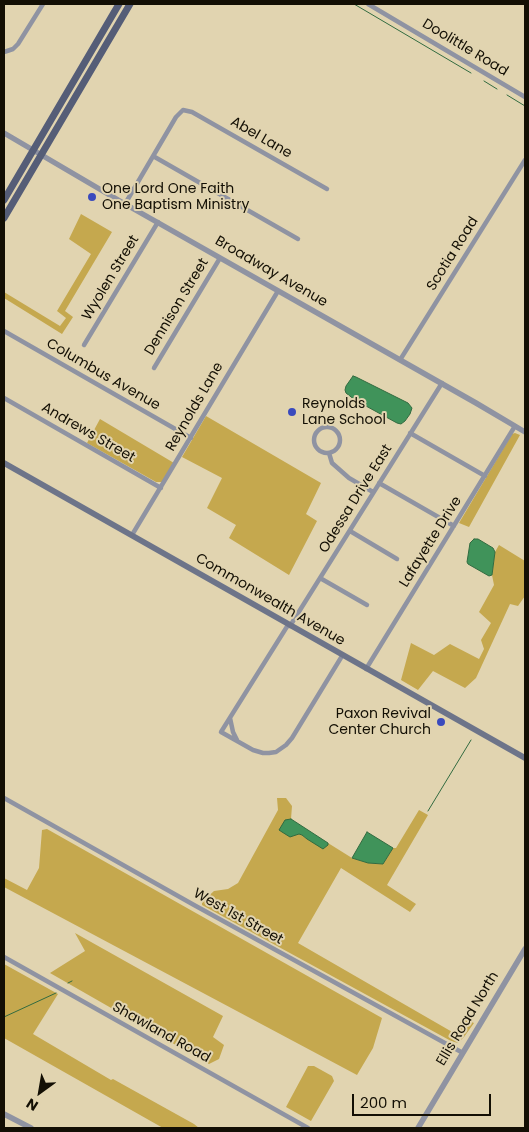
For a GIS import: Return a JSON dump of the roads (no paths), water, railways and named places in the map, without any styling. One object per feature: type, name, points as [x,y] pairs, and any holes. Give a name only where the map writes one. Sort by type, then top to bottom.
[{"type":"main road","points":[[4,200],[119,4]]},
{"type":"main road","points":[[4,218],[130,4]]},
{"type":"main road","name":"Commonwealth Avenue","points":[[4,463],[525,758]]},
{"type":"street","points":[[4,52],[18,44],[42,5],[36,4]]},
{"type":"street","name":"Doolittle Road","points":[[368,4],[525,96]]},
{"type":"street","points":[[83,67],[91,72]]},
{"type":"street","name":"Abel Lane","points":[[153,156],[182,110],[192,112],[327,189]]},
{"type":"street","name":"Broadway Avenue","points":[[4,133],[525,432]]},
{"type":"street","points":[[125,204],[153,156],[298,239]]},
{"type":"street","name":"Scotia Road","points":[[400,360],[525,160]]},
{"type":"street","name":"Wyolen Street","points":[[84,345],[158,222]]},
{"type":"street","name":"Dennison Street","points":[[154,368],[220,258]]},
{"type":"street","name":"Reynolds Lane","points":[[132,536],[278,290]]},
{"type":"street","name":"Columbus Avenue","points":[[4,332],[190,438]]},
{"type":"street","name":"Odessa Drive East","points":[[238,742],[221,732],[442,383]]},
{"type":"street","name":"Andrews Street","points":[[4,398],[161,488]]},
{"type":"street","name":"Lafayette Drive","points":[[366,669],[516,426]]},
{"type":"street","points":[[324,428],[336,431],[340,438],[337,449],[329,453],[321,452],[314,441],[317,433],[324,428]]},
{"type":"street","points":[[410,433],[486,476]]},
{"type":"street","points":[[329,453],[332,464],[349,478],[373,492]]},
{"type":"street","points":[[379,483],[454,526]]},
{"type":"street","points":[[350,531],[397,558]]},
{"type":"street","points":[[320,578],[367,605]]},
{"type":"street","points":[[230,718],[233,732],[238,742],[263,753],[276,752],[292,738],[342,656]]},
{"type":"street","name":"West 1st Street","points":[[4,798],[463,1053]]},
{"type":"street","name":"Ellis Road North","points":[[418,1128],[525,950]]},
{"type":"street","name":"Shawland Road","points":[[4,957],[308,1128]]},
{"type":"street","points":[[4,1114],[31,1128]]},
{"type":"waterway","points":[[354,4],[471,73]]},
{"type":"waterway","points":[[484,81],[497,89]]},
{"type":"waterway","points":[[507,95],[525,106]]},
{"type":"waterway","points":[[428,811],[471,740]]},
{"type":"waterway","points":[[68,983],[72,981]]},
{"type":"waterway","points":[[4,1017],[56,993]]},
{"type":"place","name":"One Lord One Faith One Baptism Ministry","points":[[92,197]]},
{"type":"place","name":"Reynolds Lane School","points":[[292,412]]},
{"type":"place","name":"Paxon Revival Center Church","points":[[441,722]]}]
